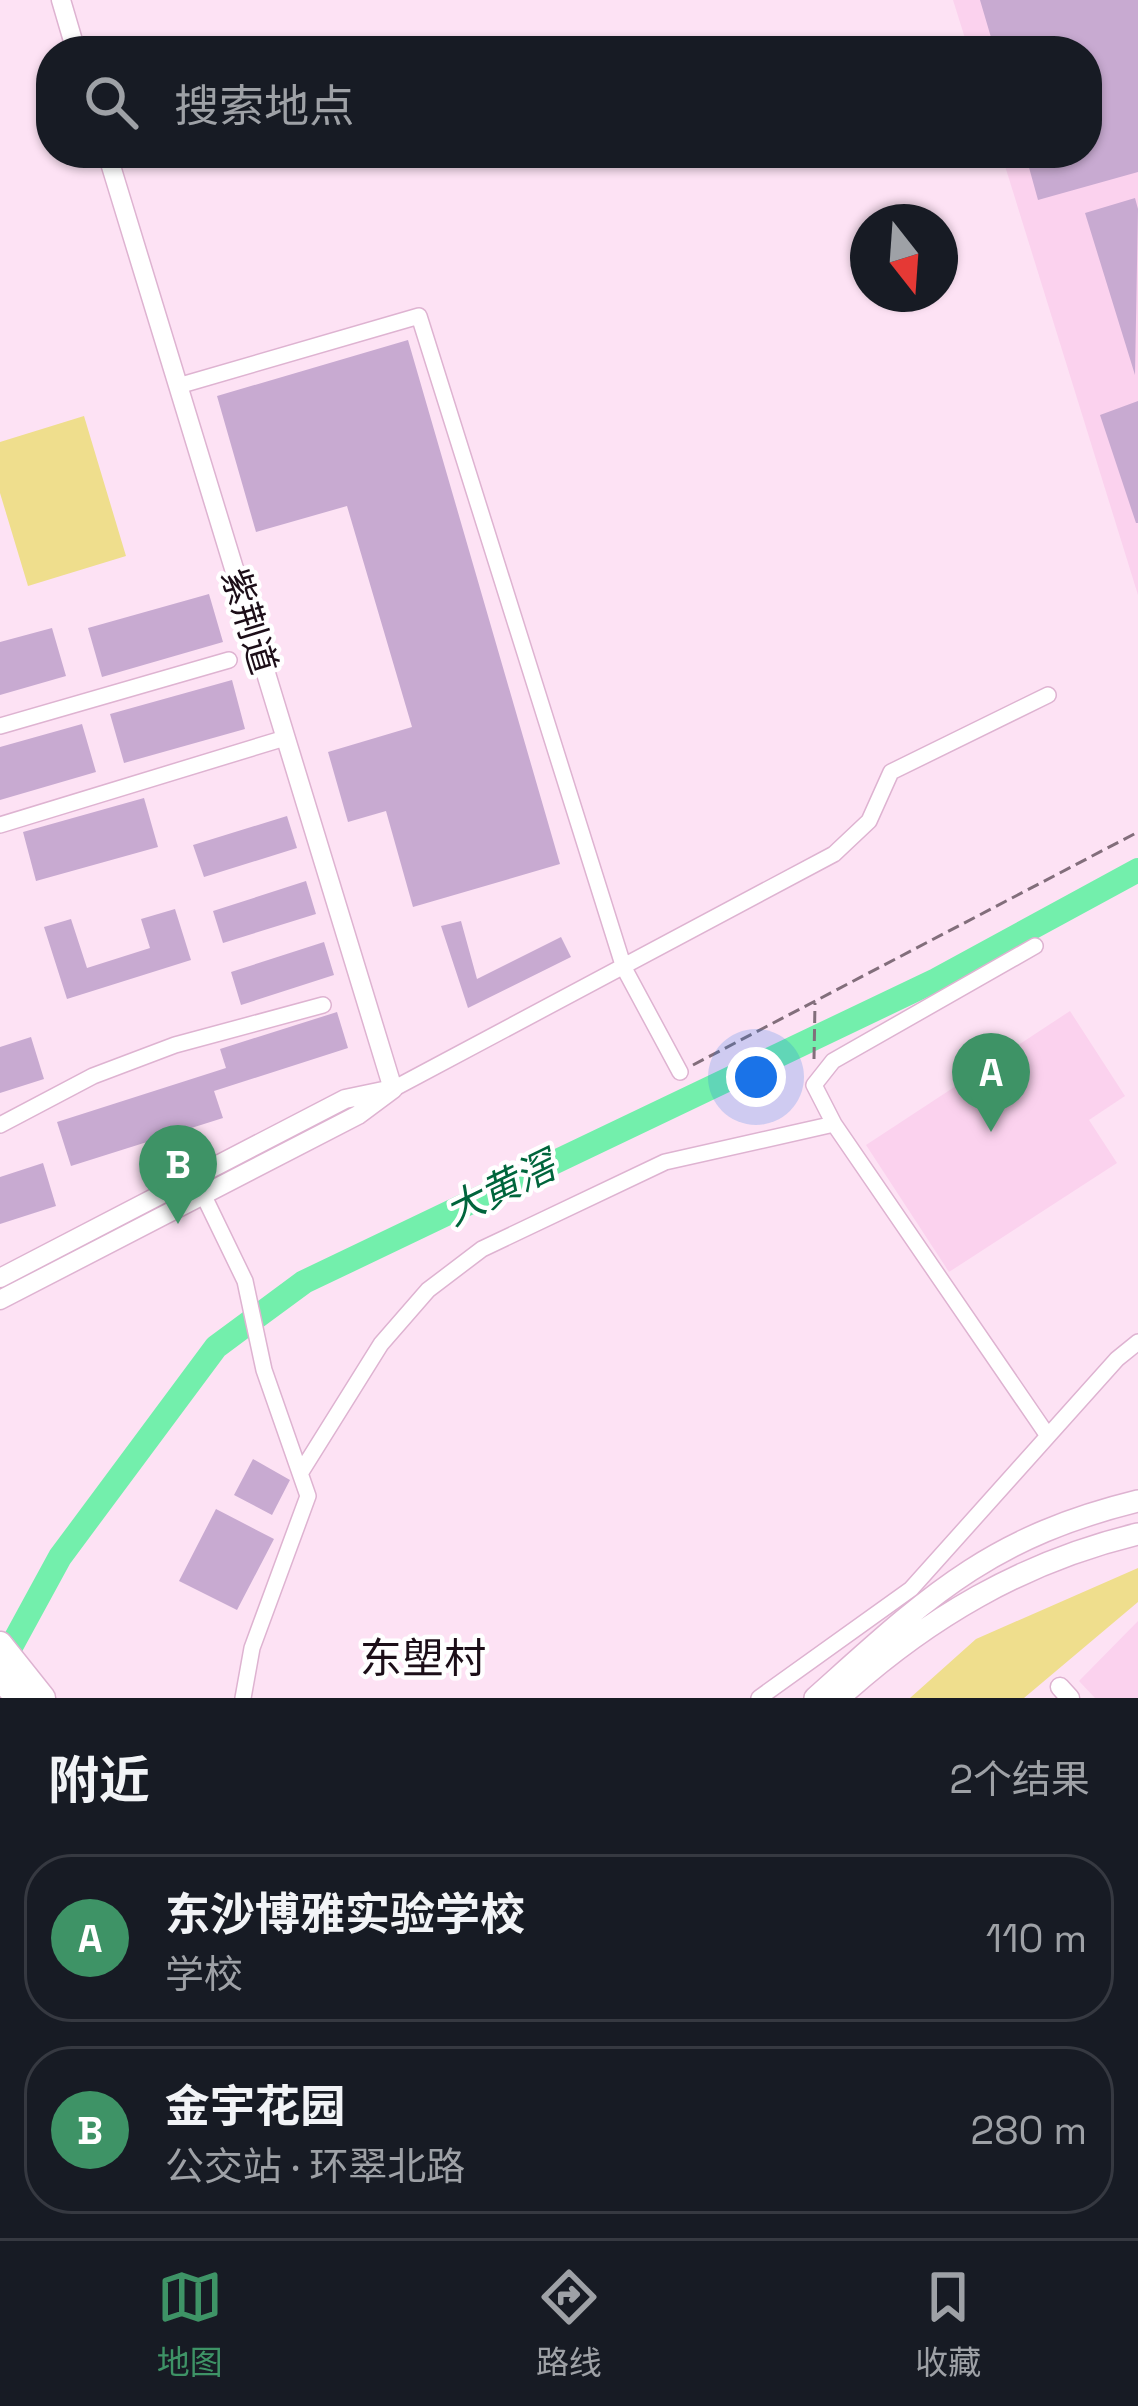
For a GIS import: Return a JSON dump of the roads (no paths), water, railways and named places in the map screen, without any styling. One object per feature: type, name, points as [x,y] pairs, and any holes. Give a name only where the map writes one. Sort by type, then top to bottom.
[{"type":"highway","points":[[0,1674],[20,1698]]},
{"type":"main road","points":[[815,1698],[959,1573],[1014,1542],[1138,1501]]},
{"type":"main road","points":[[839,1698],[917,1633],[980,1593],[1073,1551],[1138,1534]]},
{"type":"main road","points":[[0,1644],[43,1698]]},
{"type":"street","points":[[61,0],[72,36]]},
{"type":"street","name":"紫荆道","points":[[112,168],[393,1089]]},
{"type":"street","points":[[178,386],[419,316],[624,968],[680,1072]]},
{"type":"street","points":[[0,727],[229,660]]},
{"type":"street","points":[[0,1278],[358,1114],[393,1089],[834,854],[869,820],[891,772],[1048,695]]},
{"type":"street","points":[[0,825],[285,738]]},
{"type":"street","points":[[1035,946],[833,1060],[814,1085],[834,1124],[1048,1436]]},
{"type":"street","points":[[0,1125],[93,1076],[175,1045],[323,1005]]},
{"type":"street","points":[[301,1472],[381,1343],[428,1290],[482,1249],[665,1162],[834,1124]]},
{"type":"street","points":[[199,1186],[244,1281],[264,1370],[308,1496],[252,1648],[243,1698]]},
{"type":"street","points":[[0,1300],[199,1186]]},
{"type":"street","points":[[759,1698],[911,1589],[1138,1342]]},
{"type":"waterway","name":"大黄滘","points":[[0,1667],[60,1557],[216,1347],[304,1282],[936,980],[1138,870]]},
{"type":"place","name":"东沙博雅实验学校","points":[[991,1132]]},
{"type":"place","name":"金宇花园","points":[[178,1224]]},
{"type":"district","name":"东塱村","points":[[423,1658]]}]
